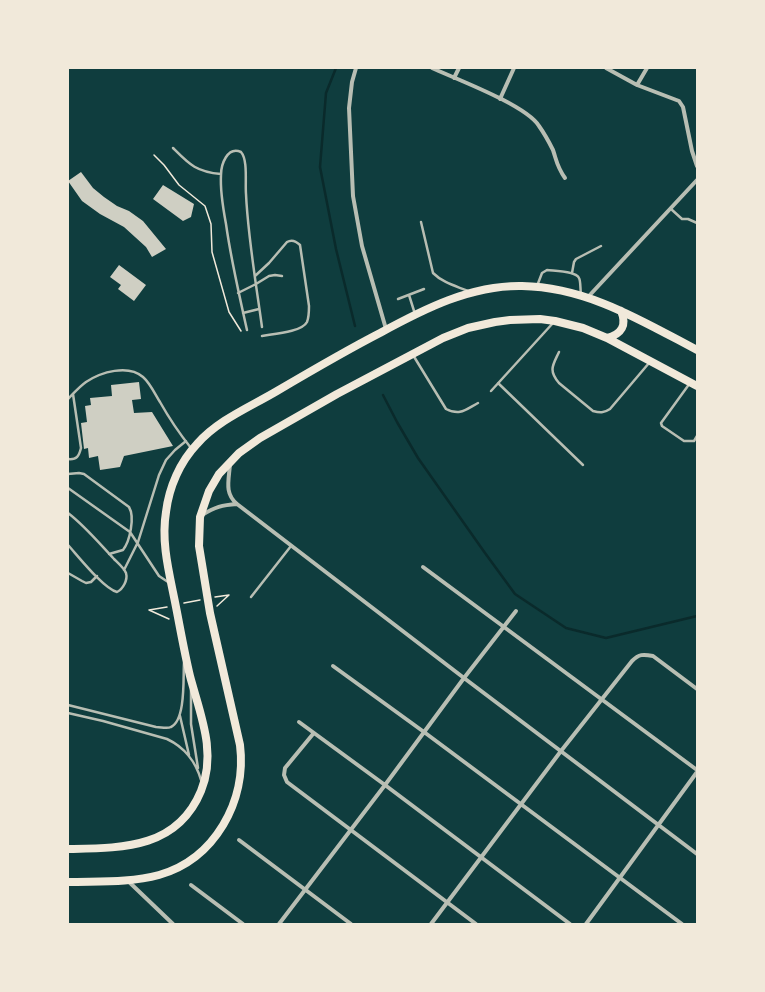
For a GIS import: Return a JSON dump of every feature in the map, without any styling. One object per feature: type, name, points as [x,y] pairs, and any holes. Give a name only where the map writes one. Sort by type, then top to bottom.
[{"type":"main road","points":[[68,849],[130,846],[164,835],[174,828],[188,814],[203,785],[207,765],[208,747],[184,648],[171,584],[164,539],[165,513],[176,477],[192,450],[210,432],[227,419],[343,352],[416,314],[454,298],[473,292],[505,286],[552,288],[584,296],[621,311],[697,350]]},
{"type":"main road","points":[[607,338],[613,336],[621,330],[624,320],[621,311]]},
{"type":"main road","points":[[68,882],[127,880],[146,878],[164,873],[182,865],[202,852],[218,834],[230,813],[240,779],[240,750],[237,729],[210,613],[199,546],[200,516],[209,491],[219,474],[230,462],[260,438],[337,394],[450,336],[468,328],[495,322],[525,319],[555,321],[583,328],[607,338],[694,384]]},
{"type":"street","points":[[356,68],[352,82],[349,108],[353,196],[362,246],[386,330]]},
{"type":"street","points":[[432,68],[500,99],[522,110],[534,119],[549,143],[558,168],[565,178]]},
{"type":"street","points":[[454,78],[459,68]]},
{"type":"street","points":[[500,99],[514,68]]},
{"type":"street","points":[[606,68],[637,85],[672,98],[681,104],[697,166]]},
{"type":"street","points":[[637,85],[647,68]]},
{"type":"street","points":[[584,296],[671,209],[697,180]]},
{"type":"street","points":[[230,462],[229,494],[231,499],[697,854]]},
{"type":"street","points":[[200,516],[223,505],[237,504]]},
{"type":"street","points":[[423,566],[697,771],[586,924]]},
{"type":"street","points":[[279,924],[352,830],[464,678],[516,611]]},
{"type":"street","points":[[431,924],[520,804],[638,655],[645,654],[653,656],[697,689]]},
{"type":"street","points":[[333,666],[682,924]]},
{"type":"street","points":[[299,722],[313,734],[385,785],[570,924]]},
{"type":"street","points":[[313,734],[285,768],[284,775],[287,782],[476,924]]},
{"type":"street","points":[[239,840],[352,924]]},
{"type":"street","points":[[127,880],[173,924]]},
{"type":"street","points":[[191,885],[243,924]]},
{"type":"lane","points":[[173,148],[196,169],[209,173],[221,174]]},
{"type":"lane","points":[[247,330],[232,263],[222,196],[221,174],[224,159],[230,152],[238,151],[245,158],[249,234],[262,327]]},
{"type":"lane","points":[[671,209],[682,219],[688,219],[697,224]]},
{"type":"lane","points":[[421,222],[434,273],[438,278],[449,284],[473,292]]},
{"type":"lane","points":[[255,276],[269,263],[287,242],[294,240],[300,245],[309,306],[309,315],[306,323],[300,329],[262,336]]},
{"type":"lane","points":[[572,273],[576,259],[601,246]]},
{"type":"lane","points":[[537,287],[544,271],[547,270],[572,273],[577,274],[584,296]]},
{"type":"lane","points":[[238,293],[272,274],[282,276]]},
{"type":"lane","points":[[398,299],[424,289]]},
{"type":"lane","points":[[409,295],[416,314]]},
{"type":"lane","points":[[243,313],[259,309]]},
{"type":"lane","points":[[491,390],[555,321]]},
{"type":"lane","points":[[560,352],[553,366],[552,372],[554,377],[593,411],[598,413],[610,409],[650,361]]},
{"type":"lane","points":[[412,355],[446,409],[453,413],[460,413],[478,404]]},
{"type":"lane","points":[[68,399],[80,387],[95,377],[119,370],[135,372],[145,378],[171,421],[192,450]]},
{"type":"lane","points":[[498,383],[583,465]]},
{"type":"lane","points":[[694,384],[661,422],[662,426],[684,441],[694,440],[697,436]]},
{"type":"lane","points":[[68,459],[79,456],[81,448],[73,394]]},
{"type":"lane","points":[[124,571],[138,542],[159,475],[166,460],[186,441]]},
{"type":"lane","points":[[68,474],[84,474],[129,507],[131,514],[130,532],[127,542],[123,550],[109,554]]},
{"type":"lane","points":[[68,488],[130,532],[159,576],[171,584]]},
{"type":"lane","points":[[68,513],[78,521],[124,571],[126,580],[121,590],[117,592],[113,590],[97,576],[68,545]]},
{"type":"lane","points":[[251,597],[291,545]]},
{"type":"lane","points":[[68,573],[86,583],[91,582],[97,576]]},
{"type":"lane","points":[[184,648],[183,694],[180,715],[190,758]]},
{"type":"lane","points":[[191,678],[191,724],[198,769],[203,785]]},
{"type":"lane","points":[[68,705],[166,728],[173,726],[180,715]]},
{"type":"lane","points":[[68,712],[167,739],[179,747],[198,769]]},
{"type":"path","points":[[154,155],[164,165],[179,185],[205,206],[211,224],[212,252],[229,312],[243,334]]},
{"type":"path","points":[[210,613],[228,595],[214,598]]},
{"type":"path","points":[[178,605],[200,600]]},
{"type":"path","points":[[171,606],[149,610],[179,624]]},
{"type":"building","points":[[81,172],[93,188],[104,197],[143,221],[166,249],[152,257],[146,247],[124,227],[100,214],[82,201],[68,181]]},
{"type":"building","points":[[163,185],[194,204],[191,217],[183,221],[153,199]]},
{"type":"building","points":[[119,265],[146,285],[134,301],[118,289],[121,285],[110,277]]},
{"type":"building","points":[[139,382],[141,399],[132,400],[134,413],[152,412],[173,446],[124,456],[120,467],[100,470],[98,456],[89,458],[88,448],[84,449],[81,423],[87,422],[85,406],[91,405],[90,398],[112,396],[111,385]]},
{"type":"waterway","points":[[336,68],[326,93],[320,167],[336,249],[355,326]]},
{"type":"waterway","points":[[383,395],[418,458],[515,594],[566,628],[606,638],[697,616]]}]
